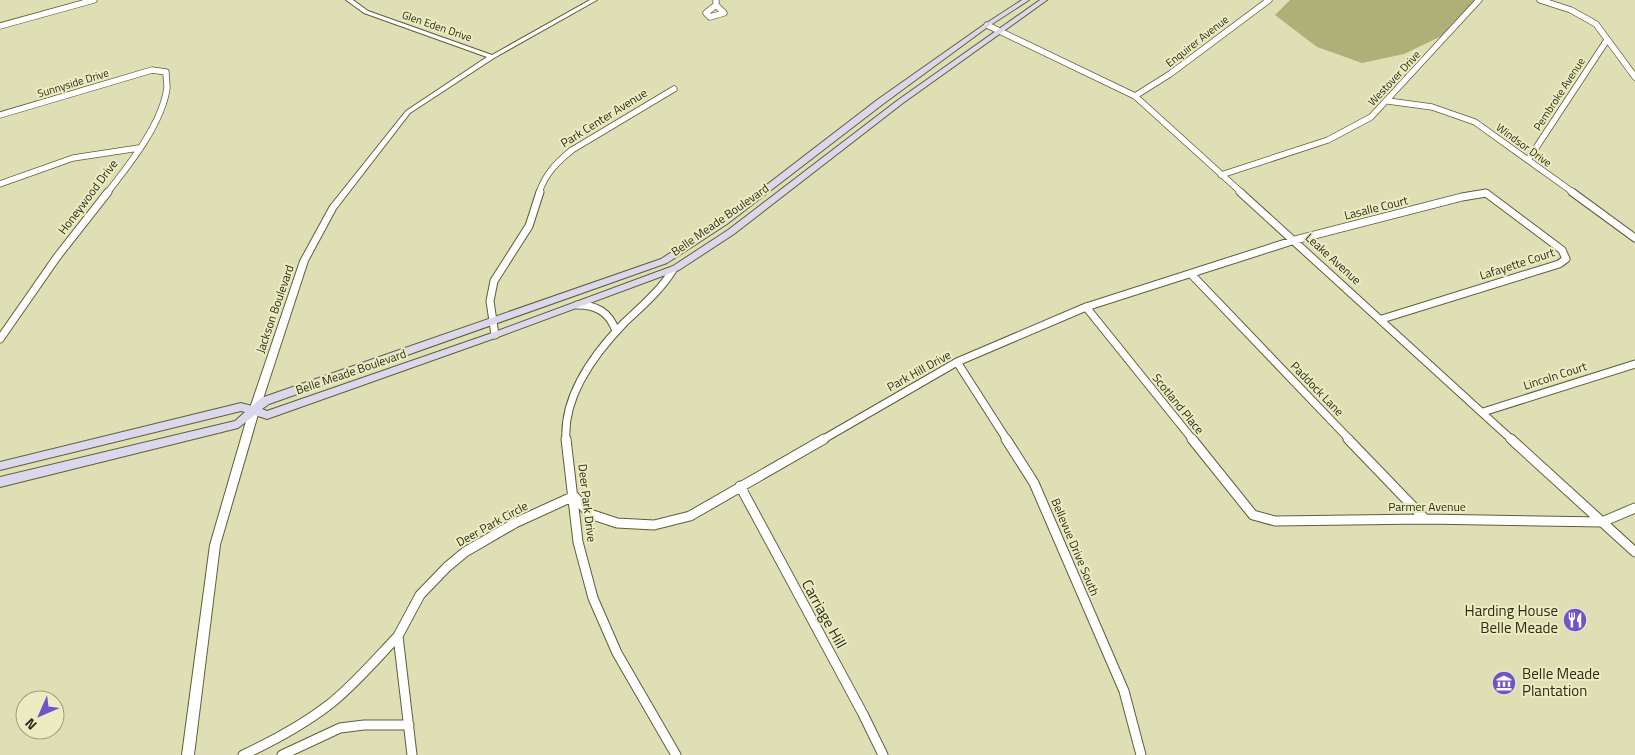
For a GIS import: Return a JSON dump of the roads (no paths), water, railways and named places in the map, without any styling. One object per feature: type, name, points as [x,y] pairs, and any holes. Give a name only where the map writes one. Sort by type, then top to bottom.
[{"type":"main road","name":"Belle Meade Boulevard","points":[[0,482],[238,424],[265,401],[664,261],[724,222],[880,102],[987,25],[1026,0]]},
{"type":"main road","name":"Belle Meade Boulevard","points":[[0,466],[241,407],[267,415],[401,369],[673,270],[689,262],[749,218],[918,88],[997,30],[1044,0]]},
{"type":"main road","points":[[906,84],[918,88]]},
{"type":"main road","points":[[880,102],[892,108]]},
{"type":"main road","points":[[664,261],[673,270]]},
{"type":"main road","points":[[572,294],[577,306]]},
{"type":"main road","points":[[397,355],[401,369]]},
{"type":"street","points":[[0,26],[94,0]]},
{"type":"street","name":"Glen Eden Drive","points":[[349,0],[366,12],[492,56]]},
{"type":"street","name":"Jackson Boulevard","points":[[188,755],[215,545],[254,411],[304,261],[332,208],[408,112],[492,56],[594,0]]},
{"type":"street","name":"Enquirer Avenue","points":[[1135,96],[1161,81],[1245,16],[1269,0]]},
{"type":"street","name":"Westover Drive","points":[[1221,175],[1328,140],[1371,117],[1388,101],[1479,0]]},
{"type":"street","points":[[1540,0],[1584,16],[1596,24],[1635,78]]},
{"type":"street","name":"Leake Avenue","points":[[987,25],[1135,96],[1221,175],[1296,240],[1635,552]]},
{"type":"street","name":"Pembroke Avenue","points":[[1528,160],[1607,40]]},
{"type":"street","name":"Sunnyside Drive","points":[[0,115],[152,70]]},
{"type":"street","name":"Honeywood Drive","points":[[0,339],[64,248],[140,148],[159,114],[167,88],[166,72],[152,70]]},
{"type":"street","name":"Park Center Avenue","points":[[495,335],[489,304],[490,290],[529,226],[540,188],[550,170],[572,150],[674,89]]},
{"type":"street","name":"Windsor Drive","points":[[1388,101],[1428,105],[1455,113],[1475,122],[1635,238]]},
{"type":"street","points":[[0,184],[74,158],[140,148]]},
{"type":"street","name":"Lafayette Court","points":[[1382,319],[1559,264],[1566,259],[1562,250],[1486,193],[1462,197]]},
{"type":"street","name":"Lasalle Court","points":[[1296,240],[1462,197]]},
{"type":"street","name":"Park Hill Drive","points":[[574,496],[590,514],[617,523],[654,524],[690,516],[957,362],[1086,307],[1192,275],[1296,240]]},
{"type":"street","name":"Deer Park Drive","points":[[673,270],[661,289],[616,331],[589,368],[567,411],[565,441],[574,496],[578,543],[592,592],[613,644],[676,755]]},
{"type":"street","name":"Paddock Lane","points":[[1192,275],[1425,519]]},
{"type":"street","points":[[577,306],[591,305],[604,311],[609,316],[616,331]]},
{"type":"street","name":"Scotland Place","points":[[1086,307],[1253,515]]},
{"type":"street","name":"Bellevue Drive South","points":[[957,362],[1034,483],[1124,691],[1141,755]]},
{"type":"street","name":"Lincoln Court","points":[[1483,412],[1635,364]]},
{"type":"street","name":"Carriage Hill","points":[[740,486],[863,714],[882,755]]},
{"type":"street","name":"Deer Park Circle","points":[[243,755],[304,722],[329,704],[364,673],[398,636],[420,595],[446,566],[465,552],[515,523],[574,496]]},
{"type":"street","points":[[1602,522],[1635,508]]},
{"type":"street","name":"Parmer Avenue","points":[[1253,515],[1275,521],[1425,519],[1602,522]]},
{"type":"street","points":[[398,636],[412,755]]},
{"type":"street","points":[[282,755],[340,728],[364,725],[409,725]]},
{"type":"place","name":"Harding House Belle Meade","points":[[1575,620]]},
{"type":"place","name":"Belle Meade Plantation","points":[[1504,683]]}]
